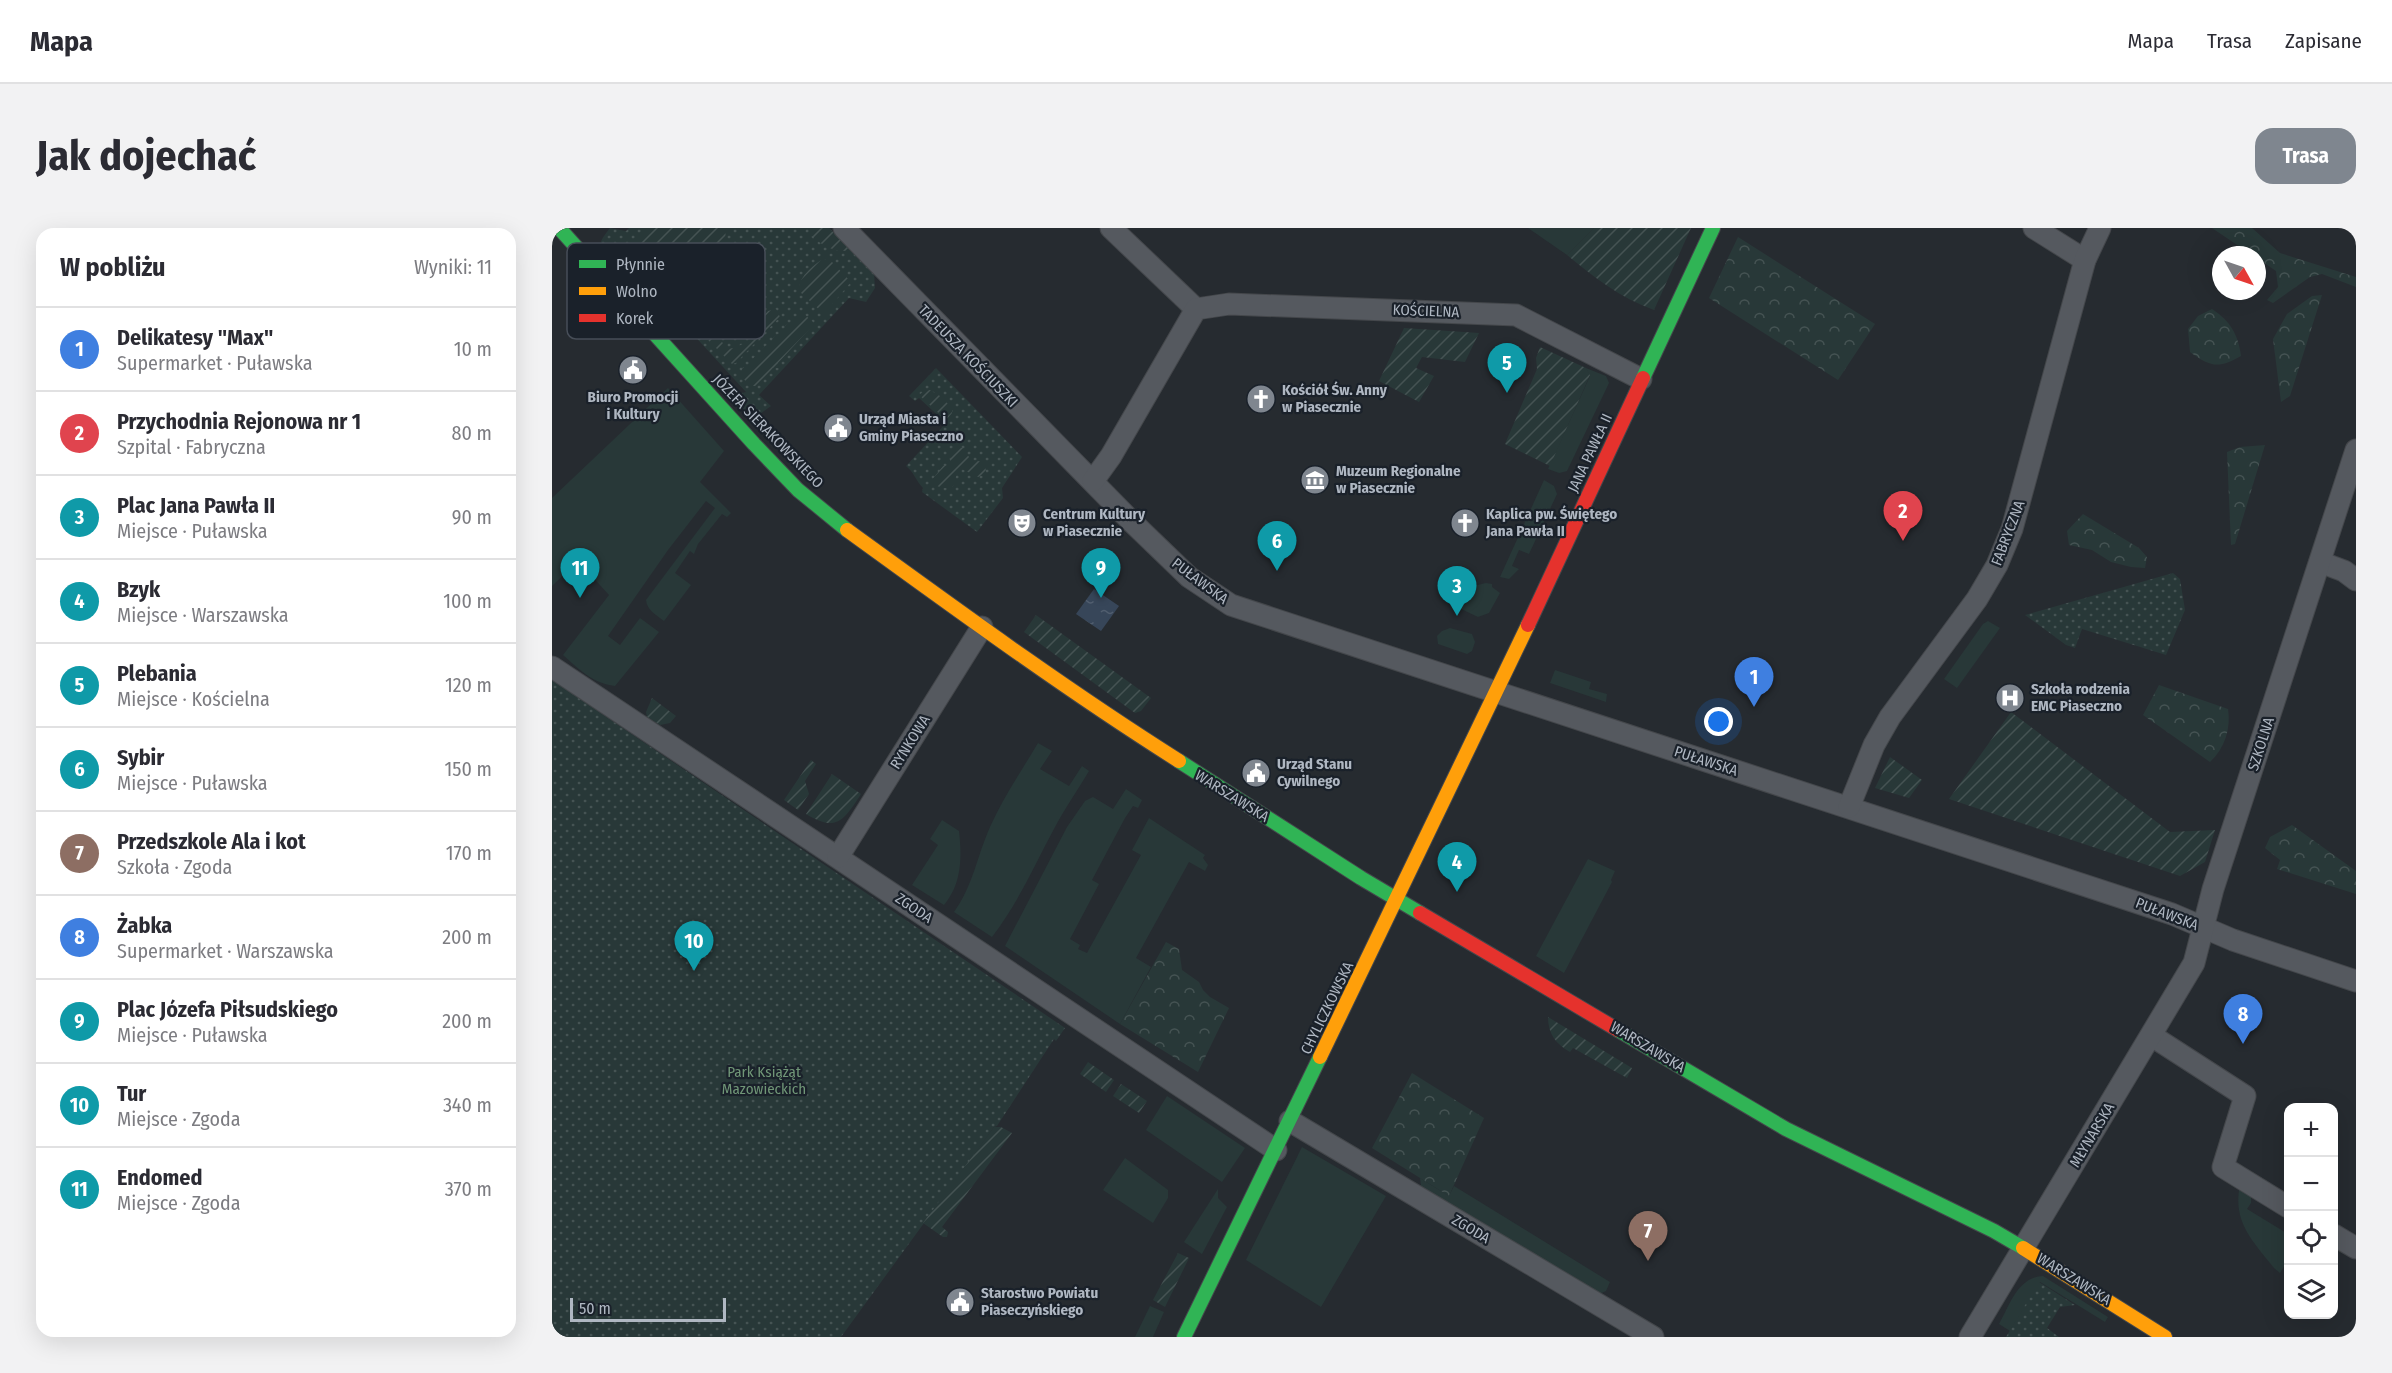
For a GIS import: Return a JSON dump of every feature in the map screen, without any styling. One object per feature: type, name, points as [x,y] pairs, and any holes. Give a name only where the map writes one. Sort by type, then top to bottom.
[{"type":"street","name":"JÓZEFA SIERAKOWSKIEGO","points":[[559,228],[573,243]]},
{"type":"street","name":"TADEUSZA KOŚCIUSZKI","points":[[844,228],[1093,482]]},
{"type":"street","points":[[1093,482],[1111,456],[1196,309],[1111,228]]},
{"type":"street","name":"JANA PAWŁA II","points":[[1497,692],[1641,378],[1713,228]]},
{"type":"street","points":[[2034,228],[2085,260]]},
{"type":"street","name":"FABRYCZNA","points":[[1849,807],[1874,744],[1890,717],[1977,599],[1997,565],[2012,529],[2085,260],[2100,228]]},
{"type":"street","name":"KOŚCIELNA","points":[[1196,309],[1229,304],[1516,315],[1641,378]]},
{"type":"street","name":"JÓZEFA SIERAKOWSKIEGO","points":[[659,339],[798,490],[837,522],[982,627],[1141,738]]},
{"type":"street","name":"SZKOLNA","points":[[2202,927],[2356,450]]},
{"type":"street","name":"PUŁAWSKA","points":[[1093,482],[1189,577],[1231,605],[2172,914],[2234,940],[2356,981]]},
{"type":"street","points":[[2320,562],[2344,571],[2356,580]]},
{"type":"street","name":"RYNKOWA","points":[[838,857],[982,627]]},
{"type":"street","name":"ZGODA","points":[[552,667],[1276,1150]]},
{"type":"street","name":"CHYLICZKOWSKA","points":[[1184,1337],[1497,692]]},
{"type":"street","name":"WARSZAWSKA","points":[[1141,738],[1398,900],[1786,1130],[2023,1248],[2057,1267],[2165,1337]]},
{"type":"street","name":"MŁYNARSKA","points":[[1970,1337],[2194,963],[2202,927]]},
{"type":"street","points":[[2152,1036],[2245,1096],[2223,1167],[2284,1204]]},
{"type":"street","name":"ZGODA","points":[[1290,1121],[1653,1337]]},
{"type":"street","points":[[2338,1237],[2356,1248]]},
{"type":"green space","points":[[610,228],[626,231],[629,228],[829,228],[874,273],[875,288],[866,302],[849,298],[759,395],[771,406],[760,414],[749,415],[729,396],[746,392],[697,339],[765,339],[765,243],[601,243]]},
{"type":"green space","points":[[644,228],[725,228],[726,242],[636,243],[634,240]]},
{"type":"green space","points":[[811,228],[829,228],[851,251],[833,249],[823,245],[809,233]]},
{"type":"green space","points":[[1528,228],[1594,228],[1567,255]]},
{"type":"green space","points":[[1594,228],[1691,228],[1654,310],[1619,293],[1567,255]]},
{"type":"green space","points":[[2212,228],[2252,228],[2280,253],[2356,277],[2356,287],[2322,274],[2310,277],[2273,303],[2267,300],[2278,287],[2276,271],[2266,264],[2266,246],[2239,246]]},
{"type":"green space","points":[[1738,237],[1875,324],[1838,380],[1709,298]]},
{"type":"green space","points":[[824,259],[832,262],[851,282],[824,314],[799,291],[799,286],[807,272]]},
{"type":"green space","points":[[2322,295],[2290,396],[2281,402],[2273,339],[2287,314],[2312,296]]},
{"type":"green space","points":[[776,309],[780,317],[765,333],[765,314]]},
{"type":"green space","points":[[2212,309],[2224,318],[2238,341],[2241,356],[2226,363],[2209,363],[2190,352],[2188,329],[2198,316]]},
{"type":"green space","points":[[801,314],[813,322],[813,325],[778,363],[778,368],[773,368],[757,386],[750,386],[742,377],[743,367],[746,369],[755,356],[757,358],[763,353],[761,351],[766,345],[768,347],[774,341],[772,339],[785,331],[783,329],[786,328],[785,326],[789,323],[791,325],[795,317]]},
{"type":"green space","points":[[1404,328],[1479,333],[1465,362],[1422,357],[1416,368],[1434,376],[1419,402],[1379,381]]},
{"type":"green space","points":[[707,339],[720,339],[726,349],[759,339],[736,363],[732,364]]},
{"type":"green space","points":[[1540,347],[1586,368],[1590,375],[1550,466],[1505,444],[1537,369],[1536,358]]},
{"type":"green space","points":[[936,368],[1022,457],[1002,488],[1003,498],[977,532],[922,492],[923,488],[906,466],[946,423],[919,398],[915,401],[909,396]]},
{"type":"green space","points":[[1586,368],[1606,376],[1609,383],[1567,471],[1559,473],[1548,469],[1590,376]]},
{"type":"green space","points":[[668,388],[724,451],[700,482],[731,513],[727,517],[722,514],[698,544],[694,554],[690,551],[675,573],[691,585],[664,621],[650,609],[646,600],[715,508],[706,501],[668,550],[608,636],[620,645],[640,618],[659,632],[615,686],[593,679],[563,655],[609,595],[578,561],[552,586],[552,498]]},
{"type":"green space","points":[[930,390],[952,408],[952,413],[946,420],[919,395]]},
{"type":"green space","points":[[2265,445],[2235,544],[2231,545],[2227,452],[2240,447]]},
{"type":"green space","points":[[956,447],[963,448],[971,460],[984,462],[986,471],[978,477],[962,469],[957,473],[953,486],[939,487],[931,481],[943,466],[950,465],[951,452]]},
{"type":"green space","points":[[1544,480],[1554,486],[1557,494],[1529,554],[1519,550],[1512,566],[1519,569],[1509,579],[1500,577]]},
{"type":"green space","points":[[2083,514],[2139,548],[2147,557],[2145,568],[2111,562],[2092,550],[2069,545],[2067,531]]},
{"type":"green space","points":[[2173,573],[2180,579],[2185,610],[2166,655],[2082,629],[2075,648],[2066,645],[2025,615]]},
{"type":"green space","points":[[1486,583],[1492,584],[1492,587],[1500,593],[1489,613],[1478,617],[1455,606],[1455,600],[1462,594]]},
{"type":"green space","points":[[1036,615],[1151,698],[1141,711],[1135,713],[1024,632]]},
{"type":"green space","points":[[1988,621],[2000,628],[1957,688],[1944,679],[1983,624]]},
{"type":"green space","points":[[1450,628],[1472,634],[1475,642],[1472,651],[1467,654],[1438,644],[1437,636]]},
{"type":"green space","points":[[1555,670],[1591,682],[1589,689],[1607,694],[1606,702],[1550,683]]},
{"type":"green space","name":"Park Książąt Mazowieckich","points":[[552,680],[1065,1028],[1056,1041],[1054,1039],[997,1126],[994,1127],[841,1337],[552,1337]]},
{"type":"green space","points":[[2159,685],[2228,709],[2229,723],[2226,737],[2220,750],[2210,762],[2143,715]]},
{"type":"green space","points":[[652,698],[676,716],[670,723],[660,725],[647,717],[646,712]]},
{"type":"green space","points":[[2011,712],[2170,832],[2215,830],[2205,862],[2180,876],[1949,799]]},
{"type":"green space","points":[[1038,743],[1052,751],[1040,769],[1069,786],[1082,766],[1089,771],[1059,820],[1018,897],[992,937],[954,912],[966,892],[995,816]]},
{"type":"green space","points":[[1890,757],[1922,780],[1909,798],[1875,788]]},
{"type":"green space","points":[[811,760],[816,764],[805,781],[809,794],[798,810],[784,800]]},
{"type":"green space","points":[[832,774],[861,794],[844,817],[833,823],[825,823],[806,814]]},
{"type":"green space","points":[[1126,789],[1142,800],[1138,808],[1133,806],[1125,818],[1092,880],[1099,884],[1070,939],[1080,945],[1078,949],[1087,953],[1141,855],[1132,850],[1149,818],[1205,855],[1203,858],[1208,865],[1205,871],[1189,862],[1136,958],[1151,967],[1120,1024],[1005,946],[1067,827],[1085,801],[1093,797],[1113,809]]},
{"type":"green space","points":[[942,820],[959,831],[960,851],[957,879],[944,905],[912,885],[938,845],[930,839]]},
{"type":"green space","points":[[2292,825],[2356,871],[2356,894],[2277,869],[2280,860],[2265,848],[2270,837]]},
{"type":"green space","points":[[1588,859],[1615,871],[1612,882],[1564,973],[1536,956]]},
{"type":"green space","points":[[1166,942],[1179,949],[1182,970],[1199,982],[1210,997],[1229,1008],[1198,1072],[1120,1024]]},
{"type":"green space","points":[[1548,1017],[1632,1068],[1627,1078],[1573,1048],[1570,1052],[1561,1046],[1551,1033]]},
{"type":"green space","points":[[1088,1062],[1114,1080],[1106,1092],[1080,1074]]},
{"type":"green space","points":[[1412,1073],[1484,1118],[1449,1196],[1372,1148]]},
{"type":"green space","points":[[1121,1084],[1147,1101],[1139,1113],[1113,1096]]},
{"type":"green space","points":[[1167,1096],[1245,1148],[1222,1182],[1146,1130]]},
{"type":"green space","points":[[994,1127],[1001,1127],[1012,1133],[942,1227],[948,1232],[947,1237],[943,1237],[923,1223]]},
{"type":"green space","points":[[1302,1147],[1386,1196],[1321,1307],[1246,1260]]},
{"type":"green space","points":[[1125,1158],[1168,1190],[1168,1198],[1153,1223],[1103,1190]]},
{"type":"green space","points":[[1420,1178],[1449,1196],[1454,1186],[1610,1282],[1606,1291],[1599,1294],[1426,1191],[1421,1186]]},
{"type":"green space","points":[[2240,1185],[2251,1196],[2251,1203],[2247,1209],[2284,1232],[2284,1266],[2280,1273],[2246,1230],[2239,1210]]},
{"type":"green space","points":[[1218,1189],[1218,1198],[1227,1207],[1202,1254],[1184,1242]]},
{"type":"green space","points":[[1178,1253],[1189,1258],[1165,1307],[1153,1300]]},
{"type":"green space","points":[[2043,1276],[2108,1317],[2105,1322],[2040,1282],[2010,1331],[1999,1324],[2021,1286],[2027,1281]]},
{"type":"green space","points":[[2039,1282],[2075,1305],[2060,1307],[2047,1328],[2059,1337],[2006,1337]]},
{"type":"green space","points":[[1150,1306],[1164,1312],[1153,1337],[1135,1337]]},
{"type":"water","points":[[1094,589],[1119,606],[1101,631],[1076,614]]},
{"type":"traffic: fast","points":[[559,228],[573,243]]},
{"type":"traffic: fast","points":[[1643,378],[1713,228]]},
{"type":"traffic: fast","points":[[659,339],[798,490],[847,530]]},
{"type":"traffic: fast","points":[[1179,761],[1361,878],[1420,913]]},
{"type":"traffic: fast","points":[[1618,1030],[1786,1129],[1994,1231],[2023,1248]]},
{"type":"traffic: fast","points":[[1184,1337],[1320,1057]]},
{"type":"traffic: slow","points":[[847,530],[1053,677],[1179,761]]},
{"type":"traffic: slow","points":[[1320,1057],[1528,625]]},
{"type":"traffic: slow","points":[[2023,1248],[2165,1337]]},
{"type":"traffic: jam","points":[[1528,625],[1643,378]]},
{"type":"traffic: jam","points":[[1420,913],[1618,1030]]},
{"type":"place","name":"Biuro Promocji i Kultury","points":[[633,370]]},
{"type":"place","name":"Plebania","points":[[1507,393]]},
{"type":"place","name":"Kościół Św. Anny w Piasecznie","points":[[1261,399]]},
{"type":"place","name":"Urząd Miasta i Gminy Piaseczno","points":[[838,428]]},
{"type":"place","name":"Muzeum Regionalne w Piasecznie","points":[[1315,480]]},
{"type":"place","name":"Centrum Kultury w Piasecznie","points":[[1022,523]]},
{"type":"place","name":"Kaplica pw. Świętego Jana Pawła II","points":[[1465,523]]},
{"type":"place","name":"Przychodnia Rejonowa nr 1","points":[[1903,541]]},
{"type":"place","name":"Sybir","points":[[1277,571]]},
{"type":"place","name":"Endomed","points":[[580,598]]},
{"type":"place","name":"Plac Józefa Piłsudskiego","points":[[1101,598]]},
{"type":"place","name":"Plac Jana Pawła II","points":[[1457,616]]},
{"type":"place","name":"Szkoła rodzenia EMC Piaseczno","points":[[2010,698]]},
{"type":"place","name":"Delikatesy \"Max\"","points":[[1754,707]]},
{"type":"place","name":"Urząd Stanu Cywilnego","points":[[1256,773]]},
{"type":"place","name":"Bzyk","points":[[1457,892]]},
{"type":"place","name":"Tur","points":[[694,971]]},
{"type":"place","name":"Żabka","points":[[2243,1044]]},
{"type":"place","name":"Przedszkole Ala i kot","points":[[1648,1261]]},
{"type":"place","name":"Starostwo Powiatu Piaseczyńskiego","points":[[960,1302]]}]
